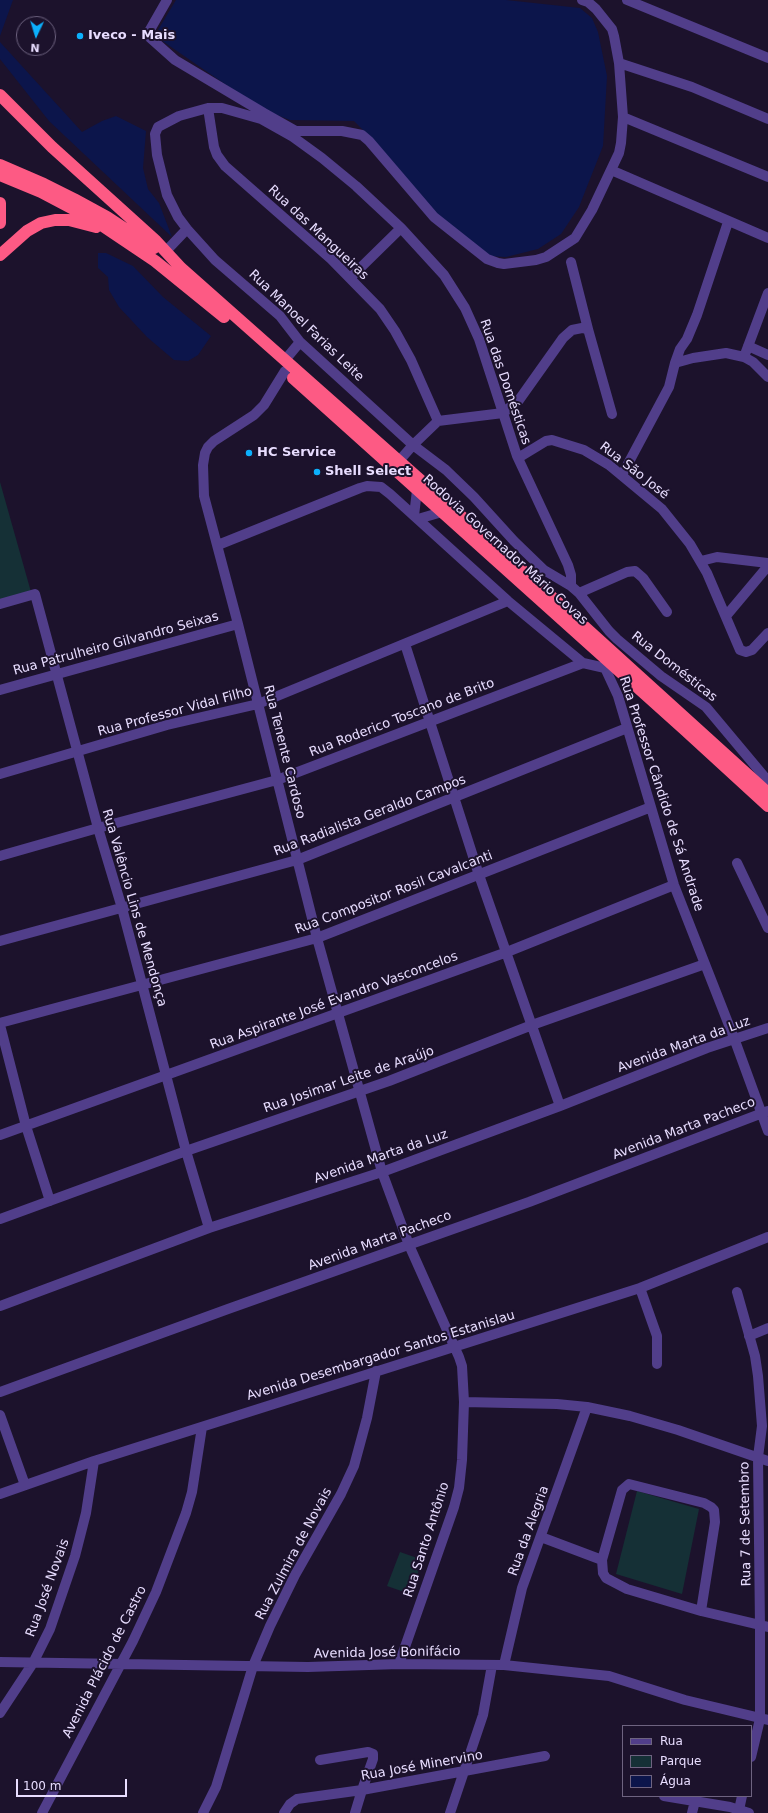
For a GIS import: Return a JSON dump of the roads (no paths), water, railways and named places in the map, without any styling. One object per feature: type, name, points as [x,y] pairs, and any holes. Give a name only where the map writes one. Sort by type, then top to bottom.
[{"type":"highway","points":[[0,95],[52,147],[166,251],[181,268]]},
{"type":"highway","points":[[0,165],[44,184],[108,217],[181,268]]},
{"type":"highway","name":"Rodovia Governador Mário Covas","points":[[0,175],[72,208],[123,239],[190,288],[285,365],[399,461],[768,793]]},
{"type":"highway","points":[[0,203],[0,223]]},
{"type":"highway","points":[[0,255],[27,231],[42,223],[55,220],[82,222],[123,239]]},
{"type":"highway","name":"Rodovia Governador Mário Covas","points":[[181,268],[417,490],[607,665],[768,806]]},
{"type":"street","points":[[167,0],[147,35],[175,60],[296,131],[342,131],[362,136],[369,141],[434,217],[492,262],[509,264],[546,257],[575,238],[582,228],[611,170],[622,143],[623,117],[619,63],[612,29],[596,9],[586,1]]},
{"type":"street","points":[[627,0],[768,58]]},
{"type":"street","points":[[619,63],[692,87],[768,119]]},
{"type":"street","name":"Rua das Domésticas","points":[[155,134],[158,127],[162,124],[191,111],[208,108],[222,108],[261,119],[293,137],[322,158],[356,186],[401,228],[444,275],[465,308],[482,345],[518,458],[568,565],[571,575],[571,586]]},
{"type":"street","name":"Rua das Mangueiras","points":[[208,108],[214,147],[217,155],[225,166],[314,243],[380,309],[395,331],[411,360],[438,422]]},
{"type":"street","points":[[623,117],[768,177]]},
{"type":"street","name":"Rua Manoel Farias Leite","points":[[155,134],[157,155],[167,195],[178,217],[215,260],[280,316],[300,342],[413,445],[446,470],[544,570],[571,586],[579,593]]},
{"type":"street","points":[[611,170],[728,222],[768,238]]},
{"type":"street","points":[[622,476],[669,387],[680,349],[687,338],[696,315],[728,222]]},
{"type":"street","points":[[350,278],[401,228]]},
{"type":"street","points":[[166,251],[187,229]]},
{"type":"street","points":[[572,262],[588,329],[612,414]]},
{"type":"street","points":[[744,357],[768,296]]},
{"type":"street","points":[[399,461],[413,445],[438,422],[503,413],[519,400],[563,338],[572,330],[588,329]]},
{"type":"street","points":[[285,365],[300,342]]},
{"type":"street","points":[[748,346],[768,354]]},
{"type":"street","points":[[676,363],[693,358],[726,353],[744,357],[753,362],[768,377]]},
{"type":"street","name":"Rua Tenente Cardoso","points":[[285,365],[264,405],[254,415],[214,441],[205,453],[202,478],[204,496],[207,512],[218,545],[337,1014],[382,1172]]},
{"type":"street","name":"Rua São José","points":[[518,458],[546,441],[558,441],[597,456],[662,509],[701,561],[726,616],[738,648],[742,652],[752,650],[768,633]]},
{"type":"street","points":[[218,545],[367,486],[381,487],[508,601],[583,663],[607,665]]},
{"type":"street","points":[[416,518],[417,490]]},
{"type":"street","points":[[416,518],[442,512]]},
{"type":"street","points":[[513,562],[524,551]]},
{"type":"street","points":[[701,561],[717,556],[768,564]]},
{"type":"street","points":[[726,616],[768,564]]},
{"type":"street","points":[[579,593],[627,572],[635,571],[643,578],[667,612]]},
{"type":"street","name":"Rua Domésticas","points":[[579,593],[609,632],[637,658],[706,707],[768,782]]},
{"type":"street","name":"Rua Valêncio Lins de Mendonça","points":[[0,604],[35,594],[98,828],[122,908],[186,1151],[209,1228]]},
{"type":"street","name":"Rua Professor Vidal Filho","points":[[0,774],[167,725],[258,704],[508,601]]},
{"type":"street","name":"Rua Patrulheiro Gilvandro Seixas","points":[[0,690],[238,624]]},
{"type":"street","points":[[405,644],[479,875],[560,1106]]},
{"type":"street","name":"Rua Roderico Toscano de Brito","points":[[0,856],[277,780],[583,663]]},
{"type":"street","name":"Rua Professor Cândido de Sá Andrade","points":[[607,665],[652,807],[674,885],[765,1113],[768,1131]]},
{"type":"street","name":"Rua Radialista Geraldo Campos","points":[[0,941],[297,860],[627,728]]},
{"type":"street","name":"Rua Compositor Rosil Cavalcanti","points":[[0,1024],[317,938],[652,807]]},
{"type":"street","points":[[737,863],[768,928]]},
{"type":"street","name":"Rua Aspirante José Evandro Vasconcelos","points":[[0,1135],[507,952],[674,885]]},
{"type":"street","name":"Rua Josimar Leite de Araújo","points":[[0,1219],[186,1151],[419,1070],[532,1025],[705,964]]},
{"type":"street","points":[[0,1024],[26,1126],[50,1201]]},
{"type":"street","name":"Avenida Marta da Luz","points":[[0,1306],[209,1228],[382,1172],[560,1106],[734,1038],[768,1028]]},
{"type":"street","name":"Avenida Marta Pacheco","points":[[0,1392],[409,1245],[765,1113]]},
{"type":"street","name":"Rua Santo Antônio","points":[[382,1172],[409,1245],[462,1366],[464,1402],[462,1460],[459,1488],[399,1664]]},
{"type":"street","name":"Avenida Desembargador Santos Estanislau","points":[[0,1494],[94,1461],[640,1288],[768,1237]]},
{"type":"street","points":[[640,1288],[657,1336],[657,1364]]},
{"type":"street","name":"Rua 7 de Setembro","points":[[737,1292],[758,1376],[765,1424],[758,1457],[764,1626],[764,1720],[752,1754]]},
{"type":"street","points":[[749,1336],[768,1328]]},
{"type":"street","name":"Rua Zulmira de Novais","points":[[203,1813],[216,1787],[253,1666],[295,1575],[341,1494],[354,1466],[376,1372]]},
{"type":"street","points":[[464,1402],[557,1404],[587,1407],[630,1416],[671,1428],[768,1461]]},
{"type":"street","name":"Rua da Alegria","points":[[504,1665],[522,1588],[587,1407]]},
{"type":"street","points":[[0,1415],[25,1485]]},
{"type":"street","name":"Avenida Plácido de Castro","points":[[42,1813],[133,1641],[156,1592],[186,1513],[196,1473],[202,1427]]},
{"type":"street","name":"Rua José Novais","points":[[0,1713],[33,1663],[50,1628],[75,1556],[86,1513],[94,1461]]},
{"type":"street","points":[[701,1611],[715,1522],[714,1510],[704,1504],[633,1484],[628,1484],[622,1490],[602,1560],[603,1573],[614,1583],[628,1589],[701,1611],[764,1626]]},
{"type":"street","points":[[541,1536],[602,1560]]},
{"type":"street","name":"Avenida José Bonifácio","points":[[0,1662],[308,1667],[399,1664],[504,1665],[609,1676],[685,1700],[764,1720]]},
{"type":"street","points":[[450,1813],[483,1715],[492,1665]]},
{"type":"street","points":[[320,1760],[368,1752],[371,1753],[373,1759],[355,1813]]},
{"type":"street","name":"Rua José Minervino","points":[[285,1813],[294,1801],[304,1798],[362,1790],[545,1756]]},
{"type":"street","points":[[670,1797],[737,1811],[742,1797]]},
{"type":"street","points":[[692,1813],[694,1801]]},
{"type":"water","points":[[0,0],[13,0],[0,36]]},
{"type":"water","points":[[176,0],[506,0],[580,8],[592,18],[598,32],[607,76],[603,146],[579,207],[561,234],[538,249],[506,257],[486,256],[440,222],[375,142],[354,121],[290,120],[261,109],[161,40],[158,30]]},
{"type":"water","points":[[0,42],[82,132],[102,121],[116,116],[146,131],[143,168],[148,189],[159,203],[172,237],[49,121],[0,59]]},
{"type":"water","points":[[98,253],[106,253],[133,266],[163,297],[211,336],[198,355],[188,361],[174,360],[147,337],[119,307],[109,290],[108,277],[98,268]]},
{"type":"place","name":"Iveco - Mais","points":[[80,36]]},
{"type":"place","name":"HC Service","points":[[249,453]]},
{"type":"place","name":"Shell Select","points":[[317,472]]}]
